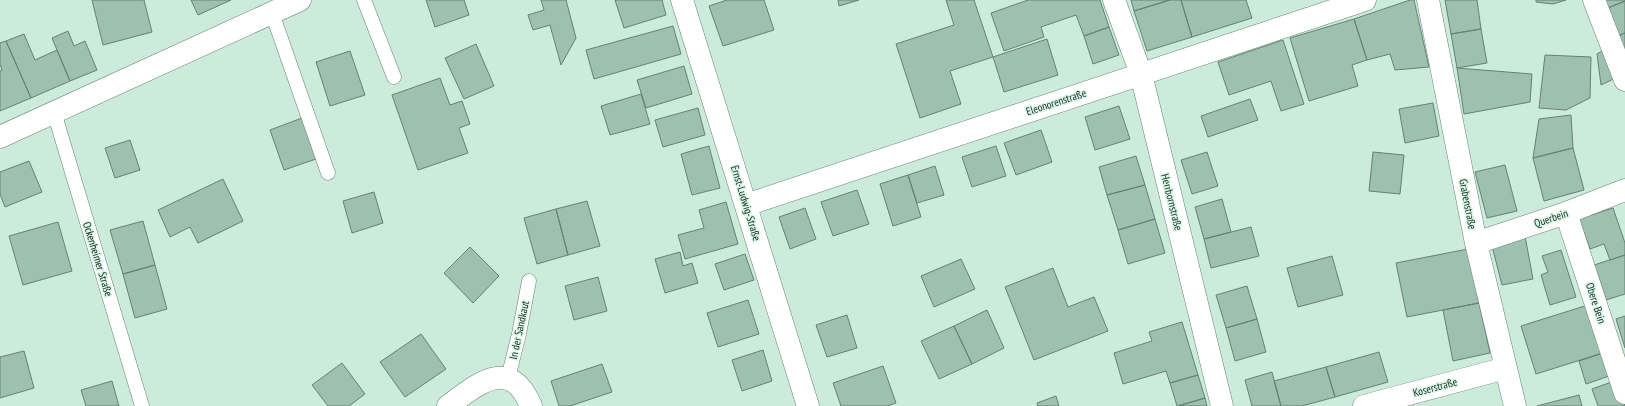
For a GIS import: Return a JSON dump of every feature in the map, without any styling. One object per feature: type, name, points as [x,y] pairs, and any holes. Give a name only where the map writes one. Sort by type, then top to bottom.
[{"type":"street","points":[[0,137],[300,0]]},
{"type":"street","name":"Ernst-Ludwig-Straße","points":[[682,0],[808,406]]},
{"type":"street","name":"Herrbornstraße","points":[[1114,0],[1141,74],[1222,406]]},
{"type":"street","name":"Eleonorenstraße","points":[[746,205],[1365,0]]},
{"type":"street","name":"Grabenstraße","points":[[1428,0],[1476,243],[1515,406]]},
{"type":"street","points":[[1594,0],[1625,80]]},
{"type":"street","name":"Querbein","points":[[1476,243],[1566,213],[1625,190]]},
{"type":"street","name":"Obere Bein","points":[[1566,213],[1625,393]]},
{"type":"street","name":"Koserstraße","points":[[1364,406],[1506,368]]},
{"type":"street","points":[[448,406],[476,386],[491,378],[508,378],[521,387],[531,406]]},
{"type":"lane","points":[[364,0],[394,76]]},
{"type":"lane","points":[[272,13],[328,173]]},
{"type":"lane","name":"Ockenheimer Straße","points":[[54,112],[142,406]]},
{"type":"lane","name":"In der Sandkaut","points":[[508,378],[520,334],[529,281]]},
{"type":"building","points":[[92,0],[144,0],[152,32],[103,45]]},
{"type":"building","points":[[191,0],[231,0],[198,15]]},
{"type":"building","points":[[426,0],[464,0],[469,15],[435,27]]},
{"type":"building","points":[[541,0],[566,0],[576,38],[561,65],[550,25],[533,30],[528,15],[544,10]]},
{"type":"building","points":[[615,0],[662,0],[666,15],[624,28]]},
{"type":"building","points":[[727,0],[764,0],[774,30],[723,46],[709,6]]},
{"type":"building","points":[[838,0],[859,0],[839,6]]},
{"type":"building","points":[[946,0],[974,0],[993,57],[950,71],[961,104],[920,118],[896,44],[954,25]]},
{"type":"building","points":[[1028,0],[1100,0],[1109,27],[1084,36],[1076,15],[1041,27],[1044,37],[1004,51],[991,13]]},
{"type":"building","points":[[1131,0],[1170,0],[1134,11]]},
{"type":"building","points":[[1170,0],[1181,0],[1192,37],[1147,51],[1134,11]]},
{"type":"building","points":[[1181,0],[1246,0],[1252,18],[1192,37]]},
{"type":"building","points":[[1410,0],[1414,0],[1429,67],[1395,70],[1390,54],[1367,60],[1354,19]]},
{"type":"building","points":[[1445,0],[1477,0],[1481,29],[1451,34]]},
{"type":"building","points":[[1536,0],[1566,0],[1553,4],[1536,2]]},
{"type":"building","points":[[1599,0],[1625,0],[1625,1],[1603,10]]},
{"type":"building","points":[[1625,1],[1625,33],[1615,37],[1603,10]]},
{"type":"building","points":[[1354,19],[1367,60],[1352,65],[1358,86],[1309,101],[1290,38]]},
{"type":"building","points":[[673,26],[681,54],[594,79],[586,50]]},
{"type":"building","points":[[1109,27],[1119,55],[1093,64],[1084,36]]},
{"type":"building","points":[[1481,29],[1487,63],[1457,68],[1451,34]]},
{"type":"building","points":[[68,31],[74,46],[85,41],[97,70],[70,81],[52,38]]},
{"type":"building","points":[[1625,33],[1625,64],[1615,37]]},
{"type":"building","points":[[24,34],[35,60],[57,50],[70,81],[31,98],[6,41]]},
{"type":"building","points":[[1047,39],[1058,75],[1004,92],[993,57]]},
{"type":"building","points":[[1283,40],[1304,104],[1281,111],[1271,81],[1229,95],[1218,62]]},
{"type":"building","points":[[6,41],[31,98],[0,111],[0,71],[2,70],[0,64],[0,43]]},
{"type":"building","points":[[476,44],[494,86],[464,99],[445,58]]},
{"type":"building","points":[[1607,48],[1618,77],[1601,85],[1597,54]]},
{"type":"building","points":[[350,51],[365,95],[330,106],[316,62]]},
{"type":"building","points":[[1545,55],[1591,57],[1590,98],[1566,110],[1539,108]]},
{"type":"building","points":[[684,66],[692,94],[646,108],[637,80]]},
{"type":"building","points":[[1457,68],[1532,74],[1530,102],[1464,114]]},
{"type":"building","points":[[440,78],[450,105],[462,101],[470,124],[459,128],[468,153],[418,170],[392,95]]},
{"type":"building","points":[[641,94],[650,124],[610,135],[601,106]]},
{"type":"building","points":[[1250,99],[1258,120],[1208,137],[1201,116]]},
{"type":"building","points":[[1433,103],[1439,136],[1405,143],[1399,109]]},
{"type":"building","points":[[1119,106],[1130,139],[1095,150],[1085,117]]},
{"type":"building","points":[[698,108],[705,135],[663,147],[655,120]]},
{"type":"building","points":[[1571,115],[1573,148],[1533,158],[1539,119]]},
{"type":"building","points":[[302,118],[316,159],[284,170],[270,130]]},
{"type":"building","points":[[1041,130],[1052,162],[1016,175],[1004,143]]},
{"type":"building","points":[[130,140],[140,170],[115,178],[105,148]]},
{"type":"building","points":[[709,146],[720,188],[692,195],[681,154]]},
{"type":"building","points":[[996,146],[1006,176],[972,187],[962,157]]},
{"type":"building","points":[[1573,148],[1584,190],[1544,201],[1533,158]]},
{"type":"building","points":[[1207,152],[1218,186],[1192,194],[1181,160]]},
{"type":"building","points":[[1373,152],[1404,155],[1400,194],[1369,191]]},
{"type":"building","points":[[1136,156],[1145,185],[1107,195],[1099,167]]},
{"type":"building","points":[[29,161],[42,192],[5,207],[0,194],[0,172]]},
{"type":"building","points":[[1505,165],[1517,211],[1487,218],[1475,172]]},
{"type":"building","points":[[935,166],[944,195],[917,203],[908,175]]},
{"type":"building","points":[[908,175],[921,217],[893,226],[880,184]]},
{"type":"building","points":[[223,179],[243,221],[198,243],[190,227],[170,237],[158,210]]},
{"type":"building","points":[[1145,185],[1155,219],[1118,230],[1107,195]]},
{"type":"building","points":[[857,190],[869,224],[833,236],[821,202]]},
{"type":"building","points":[[374,192],[383,223],[352,233],[343,201]]},
{"type":"building","points":[[1222,199],[1231,232],[1204,239],[1195,207]]},
{"type":"building","points":[[587,201],[600,246],[568,255],[556,209]]},
{"type":"building","points":[[726,202],[738,244],[685,259],[678,235],[704,228],[699,210]]},
{"type":"building","points":[[805,208],[816,239],[790,249],[779,217]]},
{"type":"building","points":[[1613,208],[1625,243],[1625,255],[1610,260],[1604,244],[1590,249],[1579,219]]},
{"type":"building","points":[[556,209],[568,255],[537,264],[524,218]]},
{"type":"building","points":[[1155,219],[1165,253],[1128,264],[1118,230]]},
{"type":"building","points":[[143,221],[155,265],[123,274],[110,230]]},
{"type":"building","points":[[58,222],[72,271],[23,285],[9,236]]},
{"type":"building","points":[[1251,227],[1259,256],[1211,268],[1204,239]]},
{"type":"building","points":[[1525,236],[1533,279],[1502,285],[1492,246]]},
{"type":"building","points":[[470,247],[499,276],[473,303],[444,273]]},
{"type":"building","points":[[1468,249],[1479,303],[1407,317],[1396,263]]},
{"type":"building","points":[[1561,250],[1576,297],[1550,305],[1541,275],[1548,272],[1542,256]]},
{"type":"building","points":[[680,252],[683,266],[692,263],[698,283],[665,293],[655,259]]},
{"type":"building","points":[[745,254],[754,280],[724,290],[715,264]]},
{"type":"building","points":[[1625,255],[1625,294],[1606,300],[1594,265]]},
{"type":"building","points":[[1332,256],[1343,295],[1298,307],[1287,268]]},
{"type":"building","points":[[961,259],[975,289],[934,307],[921,276]]},
{"type":"building","points":[[155,265],[167,309],[135,318],[123,274]]},
{"type":"building","points":[[1053,268],[1068,307],[1094,297],[1108,331],[1034,360],[1005,287]]},
{"type":"building","points":[[598,277],[607,311],[574,320],[565,286]]},
{"type":"building","points":[[1247,286],[1257,319],[1226,328],[1216,295]]},
{"type":"building","points":[[748,300],[759,334],[718,347],[707,313]]},
{"type":"building","points":[[1479,303],[1490,353],[1453,361],[1443,310]]},
{"type":"building","points":[[1591,304],[1606,352],[1536,374],[1521,326]]},
{"type":"building","points":[[987,310],[1004,348],[972,364],[954,326]]},
{"type":"building","points":[[847,315],[857,348],[827,357],[816,325]]},
{"type":"building","points":[[1625,316],[1625,348],[1616,319]]},
{"type":"building","points":[[1257,319],[1266,352],[1235,361],[1226,328]]},
{"type":"building","points":[[1182,322],[1198,375],[1170,383],[1166,371],[1123,384],[1114,353],[1152,341],[1149,332]]},
{"type":"building","points":[[954,326],[972,364],[939,379],[921,341]]},
{"type":"building","points":[[421,334],[446,369],[405,397],[380,362]]},
{"type":"building","points":[[763,350],[772,381],[742,391],[732,360]]},
{"type":"building","points":[[24,351],[34,388],[0,398],[0,357]]},
{"type":"building","points":[[1379,352],[1388,382],[1335,397],[1326,367]]},
{"type":"building","points":[[1606,352],[1612,375],[1586,384],[1579,361]]},
{"type":"building","points":[[342,363],[365,394],[349,406],[328,406],[312,385]]},
{"type":"building","points":[[602,364],[612,392],[570,406],[559,406],[551,381]]},
{"type":"building","points":[[883,366],[896,403],[887,406],[841,406],[833,383]]},
{"type":"building","points":[[1326,367],[1335,397],[1302,406],[1281,406],[1274,381]]},
{"type":"building","points":[[1272,372],[1281,406],[1252,406],[1245,380]]},
{"type":"building","points":[[1198,375],[1205,398],[1177,406],[1170,383]]},
{"type":"building","points":[[1617,380],[1625,406],[1598,406],[1592,389]]},
{"type":"building","points":[[112,381],[119,406],[86,406],[81,390]]},
{"type":"building","points":[[1579,395],[1582,406],[1537,406]]},
{"type":"building","points":[[1056,396],[1059,406],[1038,406],[1037,403]]},
{"type":"building","points":[[1205,398],[1207,406],[1179,406]]}]
